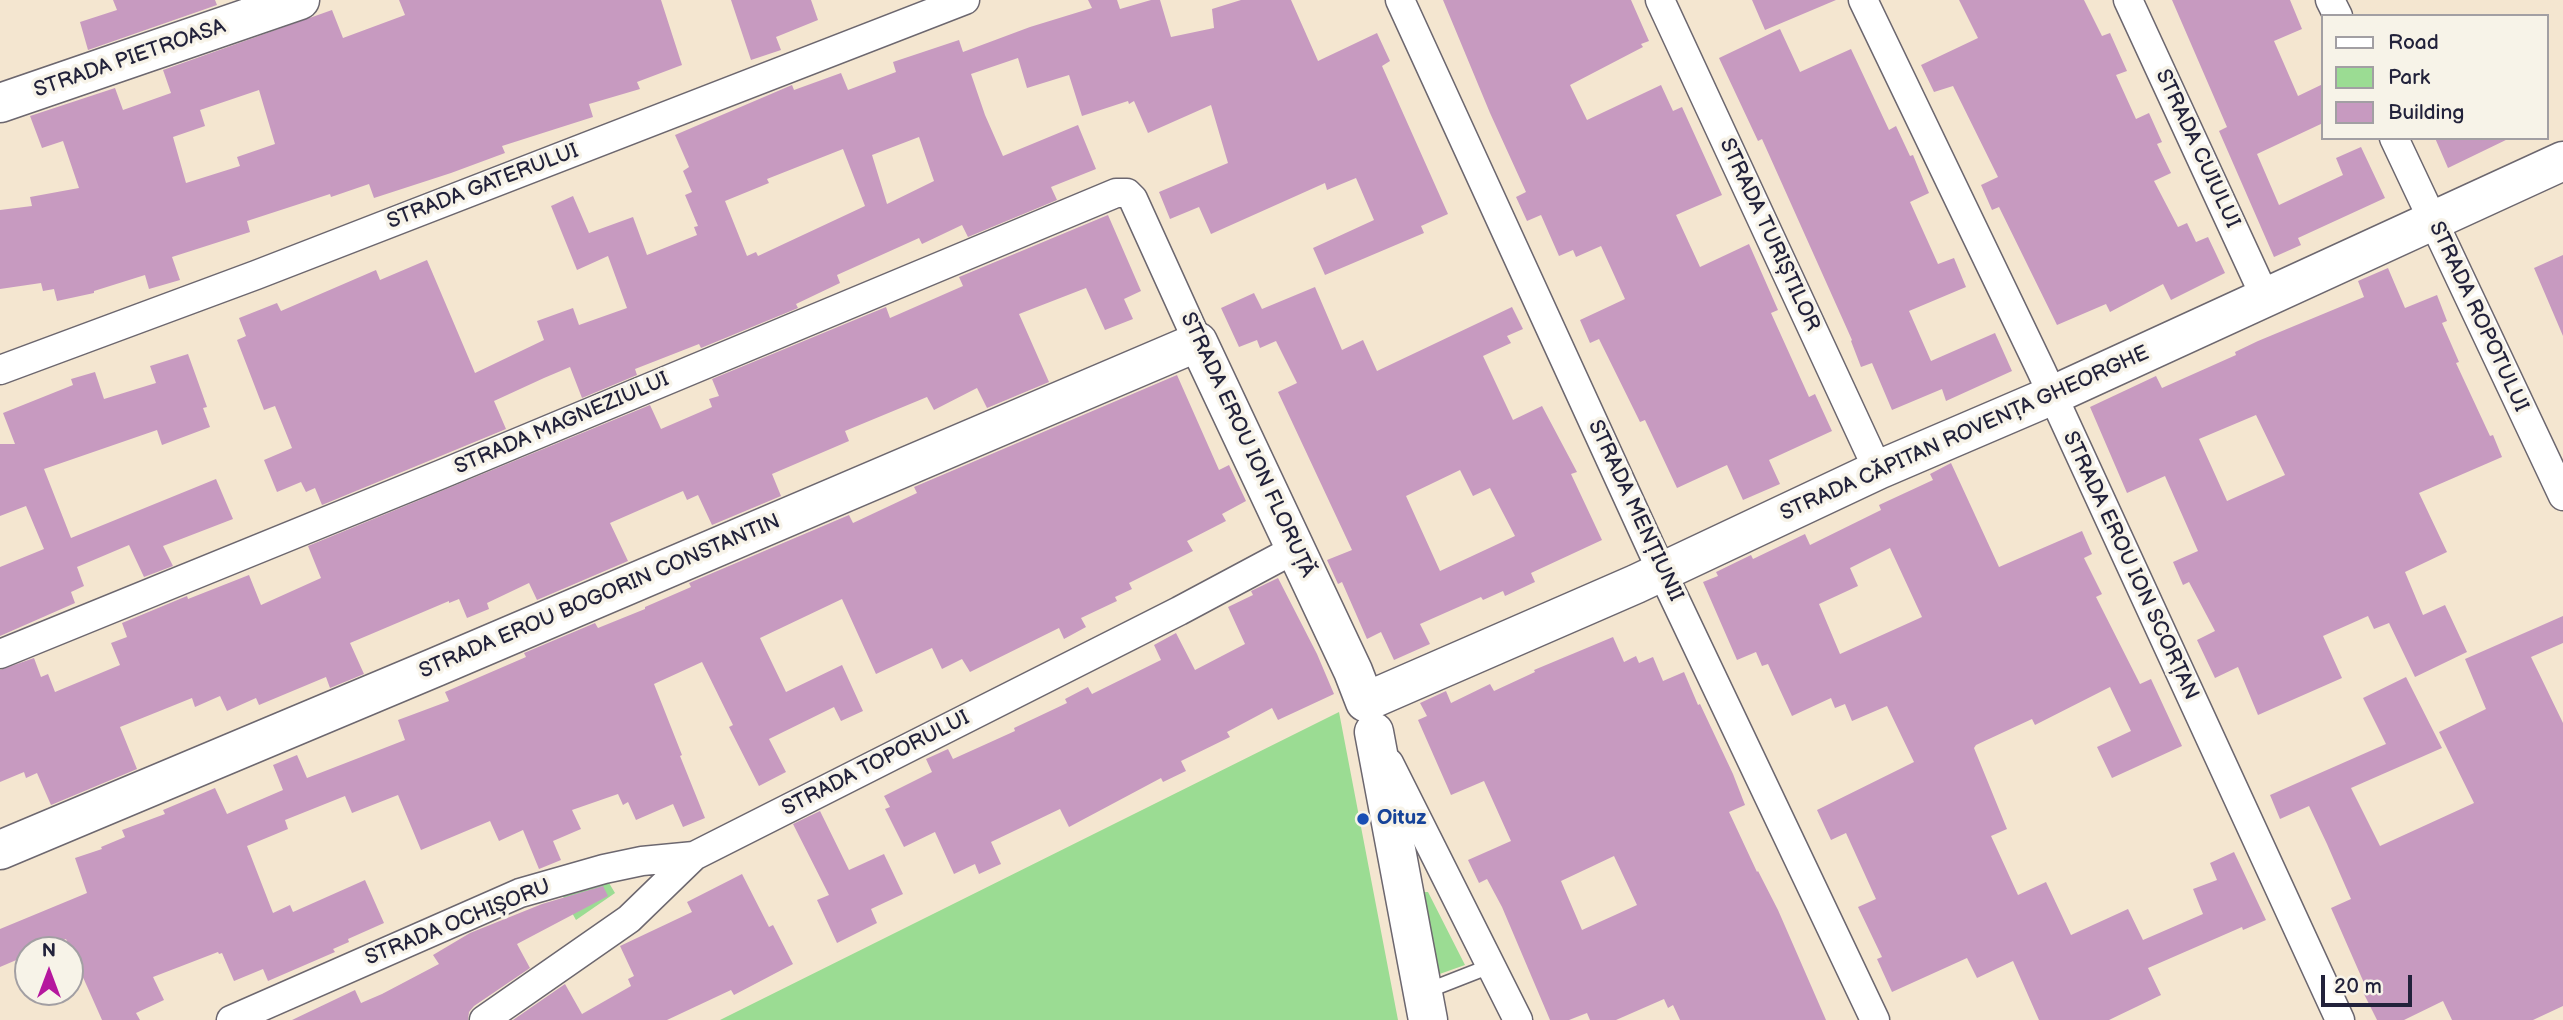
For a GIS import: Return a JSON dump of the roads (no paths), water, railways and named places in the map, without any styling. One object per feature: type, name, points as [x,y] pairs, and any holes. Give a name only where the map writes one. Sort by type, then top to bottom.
[{"type":"street","name":"STRADA PIETROASA","points":[[0,103],[300,0]]},
{"type":"street","name":"STRADA GATERULUI","points":[[0,370],[256,275],[965,0]]},
{"type":"street","name":"STRADA MENȚIUNII","points":[[1400,0],[1662,572],[1874,1020]]},
{"type":"street","name":"STRADA TURIȘTILOR","points":[[1660,0],[1878,470]]},
{"type":"street","name":"STRADA EROU ION SCORȚAN","points":[[1863,0],[2053,395],[2340,1020]]},
{"type":"street","name":"STRADA CUIULUI","points":[[2128,0],[2266,299]]},
{"type":"street","name":"STRADA ROPOTULUI","points":[[2395,140],[2563,496]]},
{"type":"street","name":"STRADA CĂPITAN ROVENȚA GHEORGHE","points":[[1370,717],[1662,572],[1878,470],[2266,299],[2563,161]]},
{"type":"street","name":"STRADA EROU ION FLORUȚĂ","points":[[1124,192],[1133,199],[1353,671],[1370,717],[1426,1006]]},
{"type":"street","name":"STRADA MAGNEZIULUI","points":[[0,654],[455,469],[1116,193],[1124,192]]},
{"type":"street","name":"STRADA EROU BOGORIN CONSTANTIN","points":[[0,850],[424,673],[1198,342]]},
{"type":"street","name":"STRADA TOPORULUI","points":[[484,1020],[629,919],[694,856],[1296,549]]},
{"type":"street","points":[[1370,717],[1518,1020]]},
{"type":"street","name":"STRADA OCHIȘORU","points":[[231,1020],[520,893],[617,866],[694,856]]},
{"type":"lane","points":[[1426,1006],[1493,965]]},
{"type":"place","name":"Oituz","points":[[1363,819]]}]
